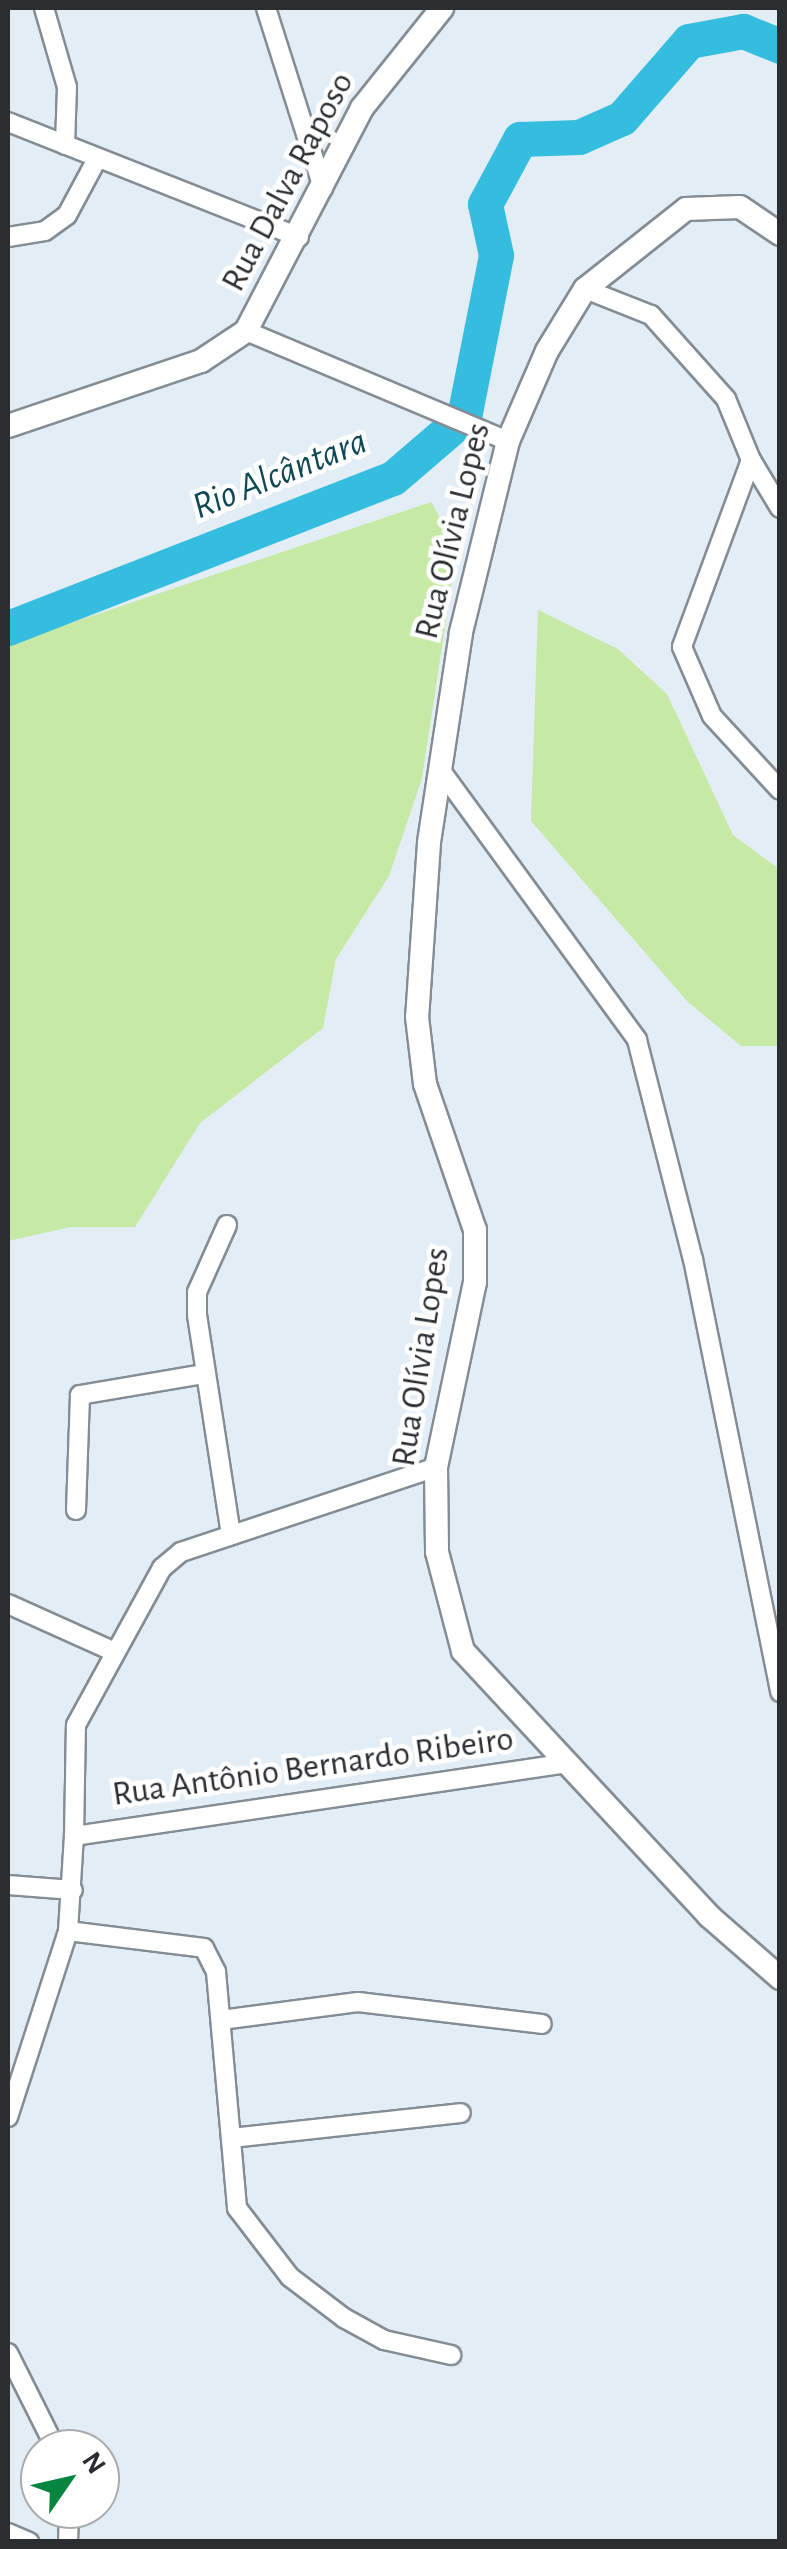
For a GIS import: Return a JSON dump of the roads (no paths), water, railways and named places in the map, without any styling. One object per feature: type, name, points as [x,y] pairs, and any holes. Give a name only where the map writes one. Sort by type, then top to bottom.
[{"type":"street","points":[[44,8],[67,87],[65,146]]},
{"type":"street","points":[[266,8],[323,188]]},
{"type":"street","name":"Rua Dalva Raposo","points":[[8,426],[200,361],[246,330],[299,237],[362,108],[442,8]]},
{"type":"street","points":[[8,122],[96,161],[299,237]]},
{"type":"street","points":[[8,237],[46,231],[67,215],[96,161]]},
{"type":"street","points":[[780,234],[740,207],[686,209],[585,289],[650,315],[726,399],[751,460],[780,508]]},
{"type":"street","name":"Rua Olívia Lopes","points":[[585,289],[508,441],[439,768],[417,1017],[425,1084],[475,1230],[475,1282],[436,1467],[437,1552],[463,1652],[562,1764],[780,1978]]},
{"type":"street","points":[[246,330],[508,441]]},
{"type":"street","points":[[751,460],[682,647],[712,716],[780,790]]},
{"type":"street","points":[[439,768],[622,1016],[655,1097],[693,1260],[780,1692]]},
{"type":"street","points":[[227,1225],[198,1292],[204,1374],[231,1535]]},
{"type":"street","points":[[76,1510],[80,1396],[204,1374]]},
{"type":"street","name":"Rua Antônio Bernardo Ribeiro","points":[[8,2117],[68,1931],[73,1890],[76,1725],[162,1568],[231,1535],[436,1467]]},
{"type":"street","points":[[8,1604],[114,1652]]},
{"type":"street","name":"Rua Antônio Bernardo Ribeiro","points":[[74,1836],[562,1764]]},
{"type":"street","points":[[8,1885],[73,1890]]},
{"type":"street","points":[[68,1931],[204,1948],[221,2020],[237,2208],[290,2277],[384,2340],[451,2355]]},
{"type":"street","points":[[221,2020],[358,2002],[542,2024]]},
{"type":"street","points":[[231,2138],[461,2113]]},
{"type":"street","points":[[8,2352],[46,2429]]},
{"type":"street","points":[[8,2533],[29,2542]]},
{"type":"waterway","name":"Rio Alcântara","points":[[8,628],[393,478],[464,417],[496,255],[485,204],[520,139],[579,137],[622,118],[689,41],[743,31],[780,46]]}]
